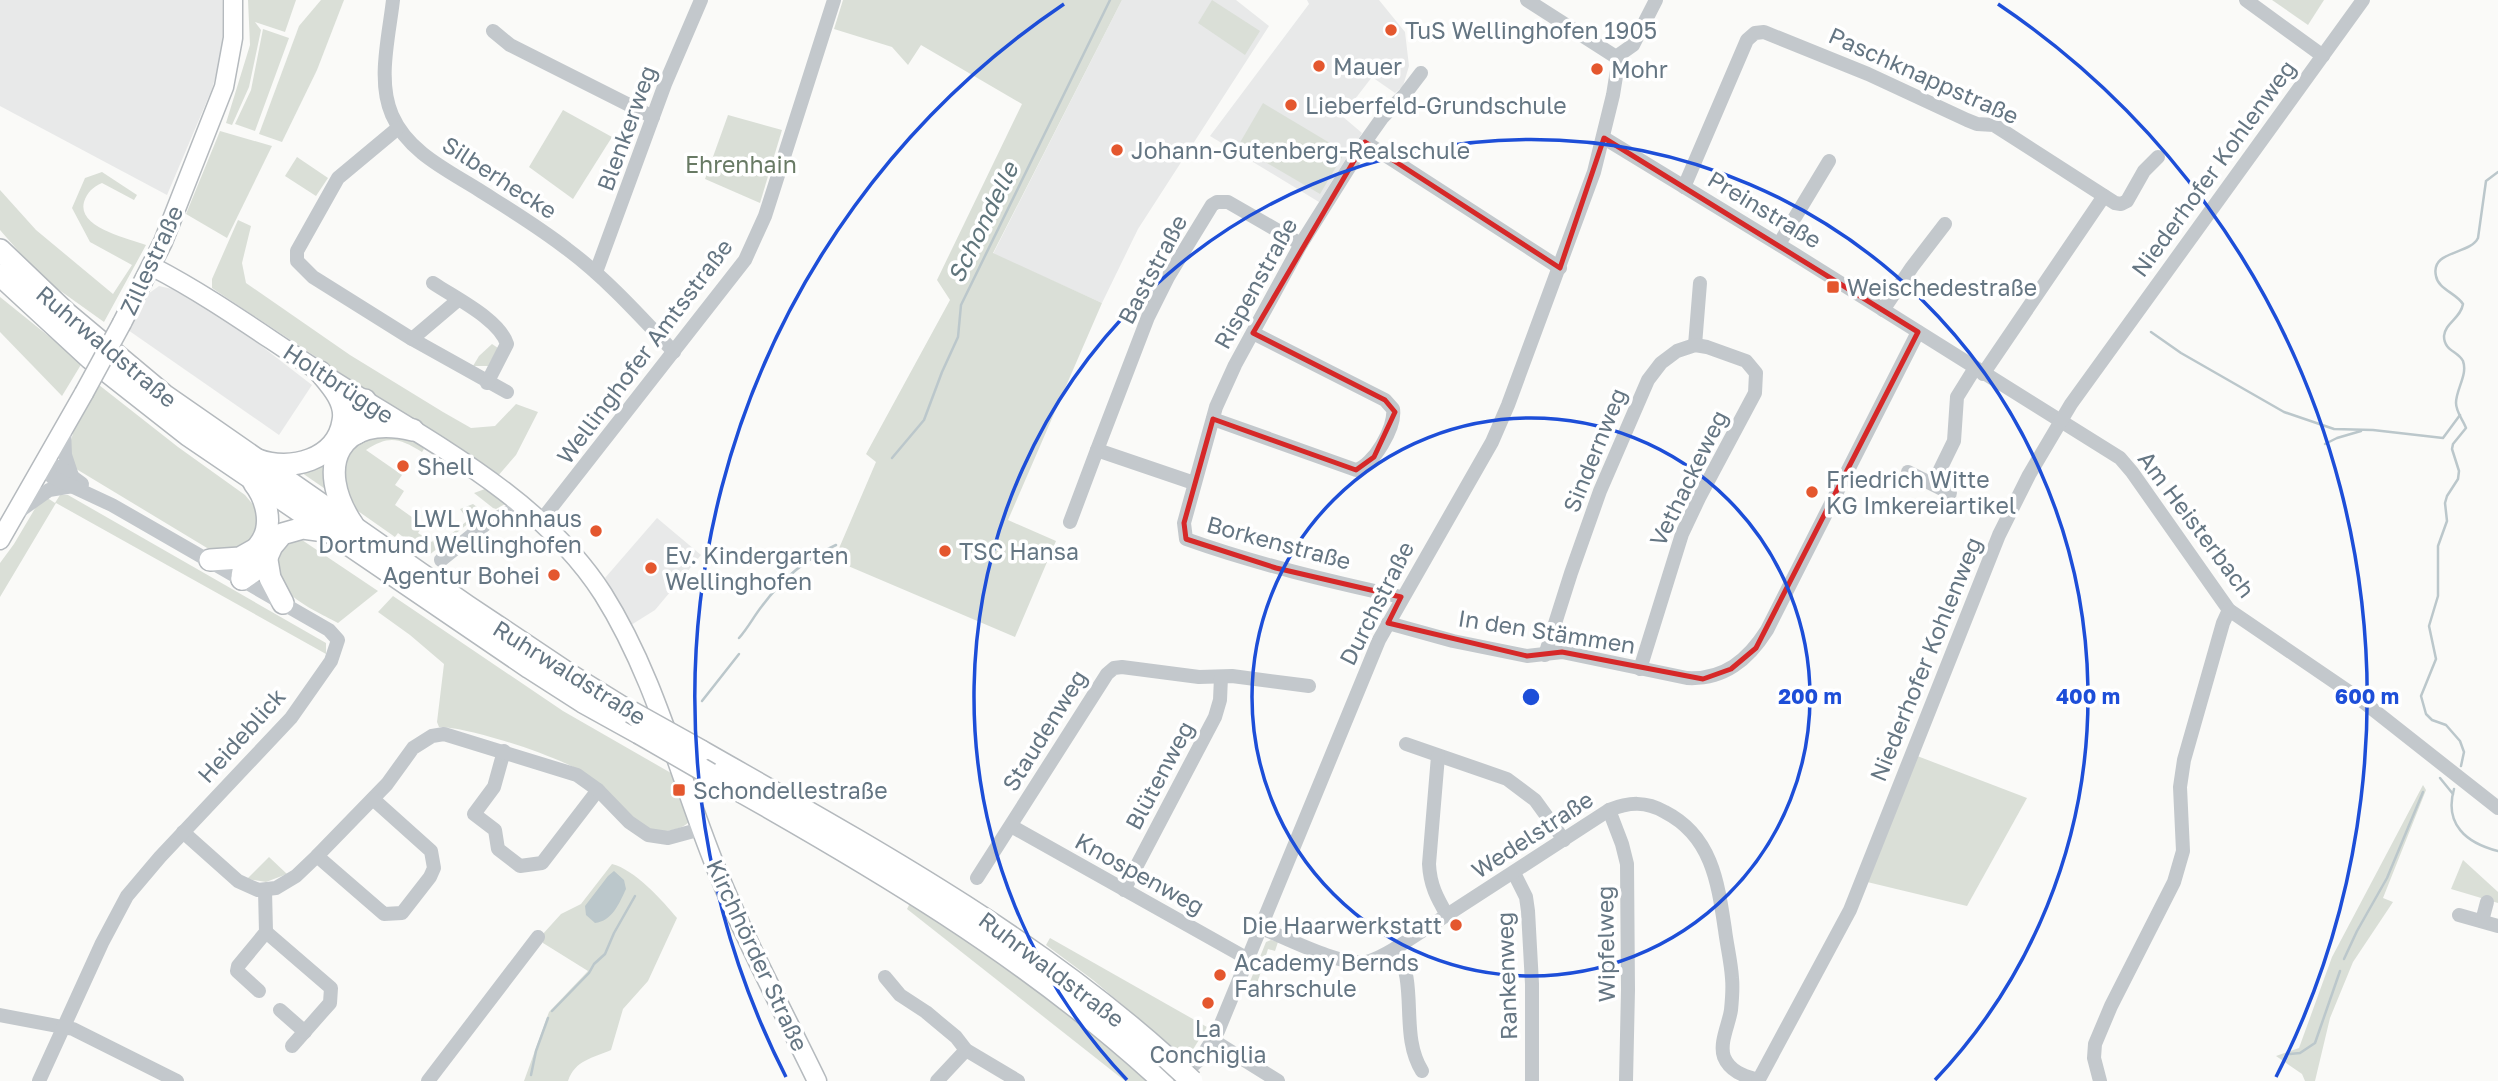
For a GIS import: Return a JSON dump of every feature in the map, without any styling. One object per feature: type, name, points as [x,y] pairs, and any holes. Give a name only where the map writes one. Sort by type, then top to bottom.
[{"type":"highway","name":"Ruhrwaldstraße","points":[[0,250],[55,304],[129,368],[330,532],[583,702],[863,860],[931,904],[1047,985],[1161,1070]]},
{"type":"highway","name":"Ruhrwaldstraße","points":[[0,275],[50,323],[159,413],[357,530],[573,677],[908,869],[985,918],[1090,995],[1161,1070]]},
{"type":"highway","points":[[320,372],[337,393],[350,427]]},
{"type":"highway","points":[[357,530],[340,502],[333,481],[335,461],[365,401]]},
{"type":"highway","points":[[242,579],[258,569],[268,521],[263,498],[249,467],[307,462],[321,454],[350,427],[394,425],[413,430]]},
{"type":"highway","points":[[210,560],[262,554],[289,531],[311,528],[330,532]]},
{"type":"highway","points":[[262,554],[282,603]]},
{"type":"highway","points":[[1161,1070],[1192,1081]]},
{"type":"main road","name":"Zillestraße","points":[[0,540],[153,267],[224,87],[233,38],[233,0]]},
{"type":"main road","points":[[163,242],[170,265],[180,281]]},
{"type":"main road","name":"Holtbrügge","points":[[153,267],[180,281],[413,430],[522,506],[540,522],[587,573],[614,613],[646,678],[701,829]]},
{"type":"main road","name":"Kirchhörder Straße","points":[[701,829],[716,870],[817,1081]]},
{"type":"street","name":"Silberhecke","points":[[393,0],[385,95],[398,128],[428,157],[535,226],[596,272],[674,352]]},
{"type":"street","name":"Blenkerweg","points":[[596,272],[653,117],[701,0]]},
{"type":"street","name":"Wellinghofer Amtsstraße","points":[[540,522],[745,260],[756,239],[834,0]]},
{"type":"street","points":[[1527,0],[1616,57],[1618,72],[1604,138]]},
{"type":"street","points":[[1616,57],[1633,45],[1656,0]]},
{"type":"street","points":[[2246,0],[2323,57]]},
{"type":"street","name":"Niederhofer Kohlenweg","points":[[1758,1080],[1850,910],[1989,559],[2023,485],[2060,421],[2363,0]]},
{"type":"street","points":[[493,31],[510,45],[653,117]]},
{"type":"street","name":"Paschknappstraße","points":[[1684,187],[1747,40],[1755,33],[1764,32],[1814,51],[1967,120],[1977,124],[1994,125],[2104,196]]},
{"type":"street","name":"Rispenstraße","points":[[1185,539],[1184,523],[1194,483],[1229,377],[1301,244],[1365,142],[1420,73]]},
{"type":"street","points":[[398,128],[338,178],[296,256],[297,261],[313,277],[412,339],[507,392]]},
{"type":"street","name":"Preinstraße","points":[[1604,138],[1779,244],[2060,421]]},
{"type":"street","name":"Durchstraße","points":[[1177,1081],[1202,1058],[1213,1041],[1367,667],[1401,597],[1492,442],[1560,268],[1604,138]]},
{"type":"street","points":[[1365,142],[1560,268]]},
{"type":"street","points":[[1933,484],[1954,441],[1957,397],[1979,371],[2104,196],[2115,203],[2127,201],[2144,171],[2158,157]]},
{"type":"street","points":[[1779,244],[1829,161]]},
{"type":"street","name":"Baststraße","points":[[1070,522],[1148,317],[1168,277],[1212,205],[1228,202],[1301,244]]},
{"type":"street","points":[[1883,310],[1945,224]]},
{"type":"street","points":[[433,283],[504,333],[507,344],[487,383]]},
{"type":"street","points":[[1695,345],[1700,283]]},
{"type":"street","points":[[412,339],[458,300]]},
{"type":"street","name":"In den Stämmen","points":[[1388,624],[1527,656],[1562,652],[1703,678],[1731,669],[1756,648],[1918,332]]},
{"type":"street","points":[[1213,419],[1356,470],[1370,463],[1393,421],[1394,410],[1385,400],[1253,333]]},
{"type":"street","name":"Sindernweg","points":[[1545,655],[1600,491],[1648,380],[1661,363],[1677,351],[1695,345]]},
{"type":"street","name":"Vethackeweg","points":[[1640,668],[1682,534],[1755,393],[1756,373],[1746,361],[1695,345]]},
{"type":"street","name":"Am Heisterbach","points":[[2060,421],[2120,458],[2229,610],[2361,700],[2498,808]]},
{"type":"street","points":[[15,516],[48,490],[73,481],[65,455],[64,429]]},
{"type":"street","points":[[1097,450],[1194,483]]},
{"type":"street","name":"Heideblick","points":[[39,1081],[102,943],[127,896],[183,832],[291,718],[331,661],[338,640],[329,630],[73,481],[52,477],[44,465]]},
{"type":"street","points":[[1908,472],[1950,493]]},
{"type":"street","points":[[441,560],[487,523],[522,506]]},
{"type":"street","name":"Borkenstraße","points":[[1185,539],[1276,568],[1401,597]]},
{"type":"street","points":[[2100,1081],[2094,1058],[2095,1044],[2111,1006],[2174,882],[2183,851],[2180,787],[2184,760],[2229,610]]},
{"type":"street","name":"Staudenweg","points":[[977,878],[1107,674],[1114,668],[1199,677],[1232,676],[1309,686]]},
{"type":"street","name":"Blütenweg","points":[[1124,890],[1215,717],[1220,700],[1221,677]]},
{"type":"street","points":[[183,832],[238,881],[254,888],[276,888],[290,881],[317,856],[387,785],[413,748],[432,736],[449,734],[571,772],[598,790],[628,822],[648,835],[668,838],[701,829]]},
{"type":"street","points":[[1406,744],[1507,779],[1535,800],[1564,839]]},
{"type":"street","points":[[505,751],[494,787],[474,814],[495,830],[498,849],[520,866],[542,863],[598,790]]},
{"type":"street","points":[[1438,756],[1430,880],[1447,915]]},
{"type":"street","points":[[317,856],[384,914],[402,913],[430,877],[434,868],[431,851],[373,799]]},
{"type":"street","name":"Wedelstraße","points":[[1261,928],[1349,962],[1369,962],[1396,948],[1609,810],[1624,804],[1639,803],[1657,807],[1684,824],[1706,851],[1718,883],[1732,978],[1731,1009],[1723,1055],[1738,1073],[1758,1080]]},
{"type":"street","name":"Wipfelweg","points":[[1609,810],[1627,864],[1626,1081]]},
{"type":"street","name":"Knospenweg","points":[[1011,826],[1248,959]]},
{"type":"street","name":"Rankenweg","points":[[1514,873],[1526,897],[1528,911],[1532,984],[1532,1081]]},
{"type":"street","points":[[259,991],[237,971],[238,966],[266,932],[265,890]]},
{"type":"street","points":[[2482,921],[2487,902]]},
{"type":"street","points":[[2459,915],[2498,926]]},
{"type":"street","points":[[266,932],[331,988],[330,1003],[292,1046]]},
{"type":"street","points":[[428,1081],[538,937]]},
{"type":"street","points":[[1396,948],[1406,973],[1412,1045],[1415,1059],[1422,1071]]},
{"type":"street","points":[[885,977],[900,995],[926,1012],[956,1037],[966,1050],[1018,1081]]},
{"type":"street","points":[[280,1010],[305,1032]]},
{"type":"street","points":[[0,1015],[73,1029],[177,1081]]},
{"type":"street","points":[[1213,1041],[1279,1081]]},
{"type":"street","points":[[937,1081],[966,1050]]},
{"type":"highlighted area","points":[[1604,138],[1918,332],[1756,648],[1731,669],[1703,679],[1562,652],[1527,656],[1388,623],[1401,597],[1276,568],[1186,539],[1184,523],[1213,419],[1356,470],[1374,457],[1395,412],[1385,400],[1253,333],[1365,142],[1560,268]]},
{"type":"shaded area","points":[[0,0],[222,0],[223,49],[212,89],[167,195],[0,106]]},
{"type":"shaded area","name":"Johann-Gutenberg-Realschule","points":[[1122,0],[1236,0],[1269,26],[1138,229],[1102,303],[993,254]]},
{"type":"shaded area","name":"Lieberfeld-Grundschule","points":[[1307,0],[1379,0],[1405,32],[1409,66],[1403,86],[1395,93],[1372,77],[1342,116],[1362,133],[1319,202],[1210,136],[1309,4]]},
{"type":"shaded area","points":[[159,286],[172,289],[205,307],[246,334],[312,385],[279,435],[128,330],[148,294]]},
{"type":"shaded area","name":"Ev. Kindergarten Wellinghofen","points":[[657,518],[701,555],[655,610],[631,625],[605,578]]},
{"type":"shaded area","points":[[614,871],[624,880],[626,889],[610,915],[595,923],[586,915],[585,906]]},
{"type":"green space","points":[[248,0],[296,0],[285,32],[255,22],[261,30],[249,87],[232,125],[226,123],[250,45]]},
{"type":"green space","points":[[321,0],[344,0],[317,70],[282,142],[259,134],[299,26]]},
{"type":"green space","points":[[843,0],[1122,0],[993,253],[1102,303],[1008,520],[1056,541],[1015,637],[834,560],[876,462],[866,454],[950,300],[937,280],[1022,104],[921,45],[908,65],[892,47],[834,29]]},
{"type":"green space","points":[[1212,0],[1260,31],[1245,55],[1198,23]]},
{"type":"green space","points":[[2272,0],[2324,0],[2308,25]]},
{"type":"green space","points":[[263,29],[289,38],[255,131],[235,124],[251,90]]},
{"type":"green space","points":[[1263,103],[1345,152],[1320,194],[1238,146]]},
{"type":"green space","points":[[563,110],[612,137],[573,199],[529,167]]},
{"type":"green space","name":"Ehrenhain","points":[[728,115],[782,130],[760,203],[705,179]]},
{"type":"green space","points":[[220,131],[272,146],[227,238],[186,214]]},
{"type":"green space","points":[[297,157],[328,178],[316,196],[285,176]]},
{"type":"green space","points":[[102,172],[137,195],[134,200],[102,183],[93,188],[84,202],[88,219],[106,231],[146,245],[104,322],[41,277],[0,230],[0,190],[36,230],[113,294],[132,265],[90,242],[72,208],[85,178]]},
{"type":"green space","points":[[238,220],[251,226],[242,263],[246,283],[350,355],[471,428],[495,426],[516,404],[538,412],[516,455],[497,477],[212,288],[212,279]]},
{"type":"green space","points":[[0,297],[82,363],[62,396],[0,332]]},
{"type":"green space","points":[[492,344],[498,348],[488,366],[473,366],[479,356]]},
{"type":"green space","points":[[99,385],[245,495],[255,507],[260,523],[256,538],[222,557],[73,467],[68,450],[74,430]]},
{"type":"green space","points":[[372,433],[410,438],[424,449],[422,452],[400,441],[388,440],[366,450],[402,475],[395,485],[404,491],[395,505],[423,525],[418,533],[432,542],[437,534],[443,541],[468,520],[460,509],[473,504],[484,512],[469,520],[470,522],[428,556],[398,533],[395,537],[348,504],[342,461],[354,443]]},
{"type":"green space","points":[[334,448],[331,493],[295,468]]},
{"type":"green space","points":[[485,489],[505,504],[493,508],[474,493]]},
{"type":"green space","points":[[43,495],[55,503],[60,495],[68,495],[326,643],[326,654],[56,503],[0,597],[0,563]]},
{"type":"green space","points":[[302,540],[378,591],[338,623],[296,599],[281,582],[279,559],[285,548]]},
{"type":"green space","points":[[393,596],[563,711],[671,773],[689,822],[672,830],[653,830],[636,821],[592,778],[580,770],[495,738],[439,727],[437,722],[444,664],[378,612]]},
{"type":"green space","points":[[1912,754],[2027,798],[1967,906],[1863,881]]},
{"type":"green space","points":[[2423,785],[2426,790],[2383,898],[2393,902],[2353,962],[2330,1018],[2315,1081],[2305,1081],[2302,1074],[2276,1056],[2299,1048],[2332,957]]},
{"type":"green space","points":[[269,857],[287,874],[266,882],[247,879]]},
{"type":"green space","points":[[2463,860],[2498,892],[2498,903],[2451,889]]},
{"type":"green space","points":[[612,864],[639,879],[677,918],[648,981],[623,1009],[611,1050],[580,1064],[568,1081],[524,1081],[549,1012],[588,971],[543,943],[542,935],[561,914],[581,904]]},
{"type":"green space","points":[[910,903],[1032,987],[1146,1081],[1125,1081],[907,909]]},
{"type":"green space","points":[[1050,938],[1207,1027],[1187,1059],[1093,980],[1046,945]]},
{"type":"green space","points":[[1266,942],[1278,942],[1275,951],[1268,949],[1256,987],[1249,984]]},
{"type":"waterway","name":"Schondelle","points":[[892,458],[924,420],[958,337],[961,305],[1110,0]]},
{"type":"waterway","points":[[2461,766],[2464,752],[2460,741],[2446,725],[2432,720],[2426,714],[2421,696],[2436,659],[2429,626],[2438,596],[2438,546],[2447,521],[2445,503],[2458,479],[2459,471],[2452,449],[2466,428],[2456,403],[2464,372],[2463,361],[2446,345],[2444,336],[2463,304],[2440,284],[2436,268],[2439,261],[2474,243],[2478,238],[2486,181],[2498,172]]},
{"type":"waterway","points":[[2151,332],[2181,353],[2284,412],[2334,429],[2373,430],[2443,438],[2460,415]]},
{"type":"waterway","points":[[2325,444],[2361,431]]},
{"type":"waterway","name":"Schondelle","points":[[739,638],[786,579],[804,563],[836,545]]},
{"type":"waterway","name":"Schondelle","points":[[702,701],[739,654]]},
{"type":"waterway","points":[[2440,778],[2453,794]]},
{"type":"waterway","points":[[2454,789],[2452,812],[2460,830],[2476,843],[2498,851]]},
{"type":"waterway","points":[[2344,959],[2387,878],[2423,792]]},
{"type":"waterway","name":"Schondelle","points":[[552,1011],[605,954],[635,896]]},
{"type":"waterway","points":[[2290,1054],[2300,1053],[2315,1043],[2340,971]]},
{"type":"waterway","name":"Schondelle","points":[[531,1075],[548,1018]]},
{"type":"place","name":"TuS Wellinghofen 1905","points":[[1391,30]]},
{"type":"place","name":"Mauer","points":[[1319,66]]},
{"type":"place","name":"Mohr","points":[[1597,69]]},
{"type":"place","name":"Lieberfeld-Grundschule","points":[[1291,105]]},
{"type":"place","name":"Johann-Gutenberg-Realschule","points":[[1117,150]]},
{"type":"place","name":"Weischedestraße","points":[[1833,287]]},
{"type":"place","name":"Shell","points":[[403,466]]},
{"type":"place","name":"Friedrich Witte KG Imkereiartikel","points":[[1812,492]]},
{"type":"place","name":"LWL Wohnhaus Dortmund Wellinghofen","points":[[596,531]]},
{"type":"place","name":"TSC Hansa","points":[[945,551]]},
{"type":"place","name":"Ev. Kindergarten Wellinghofen","points":[[651,568]]},
{"type":"place","name":"Agentur Bohei","points":[[554,575]]},
{"type":"place","name":"Schondellestraße","points":[[679,790]]},
{"type":"place","name":"Die Haarwerkstatt","points":[[1456,925]]},
{"type":"place","name":"Academy Bernds Fahrschule","points":[[1220,975]]},
{"type":"place","name":"La Conchiglia","points":[[1208,1003]]}]
